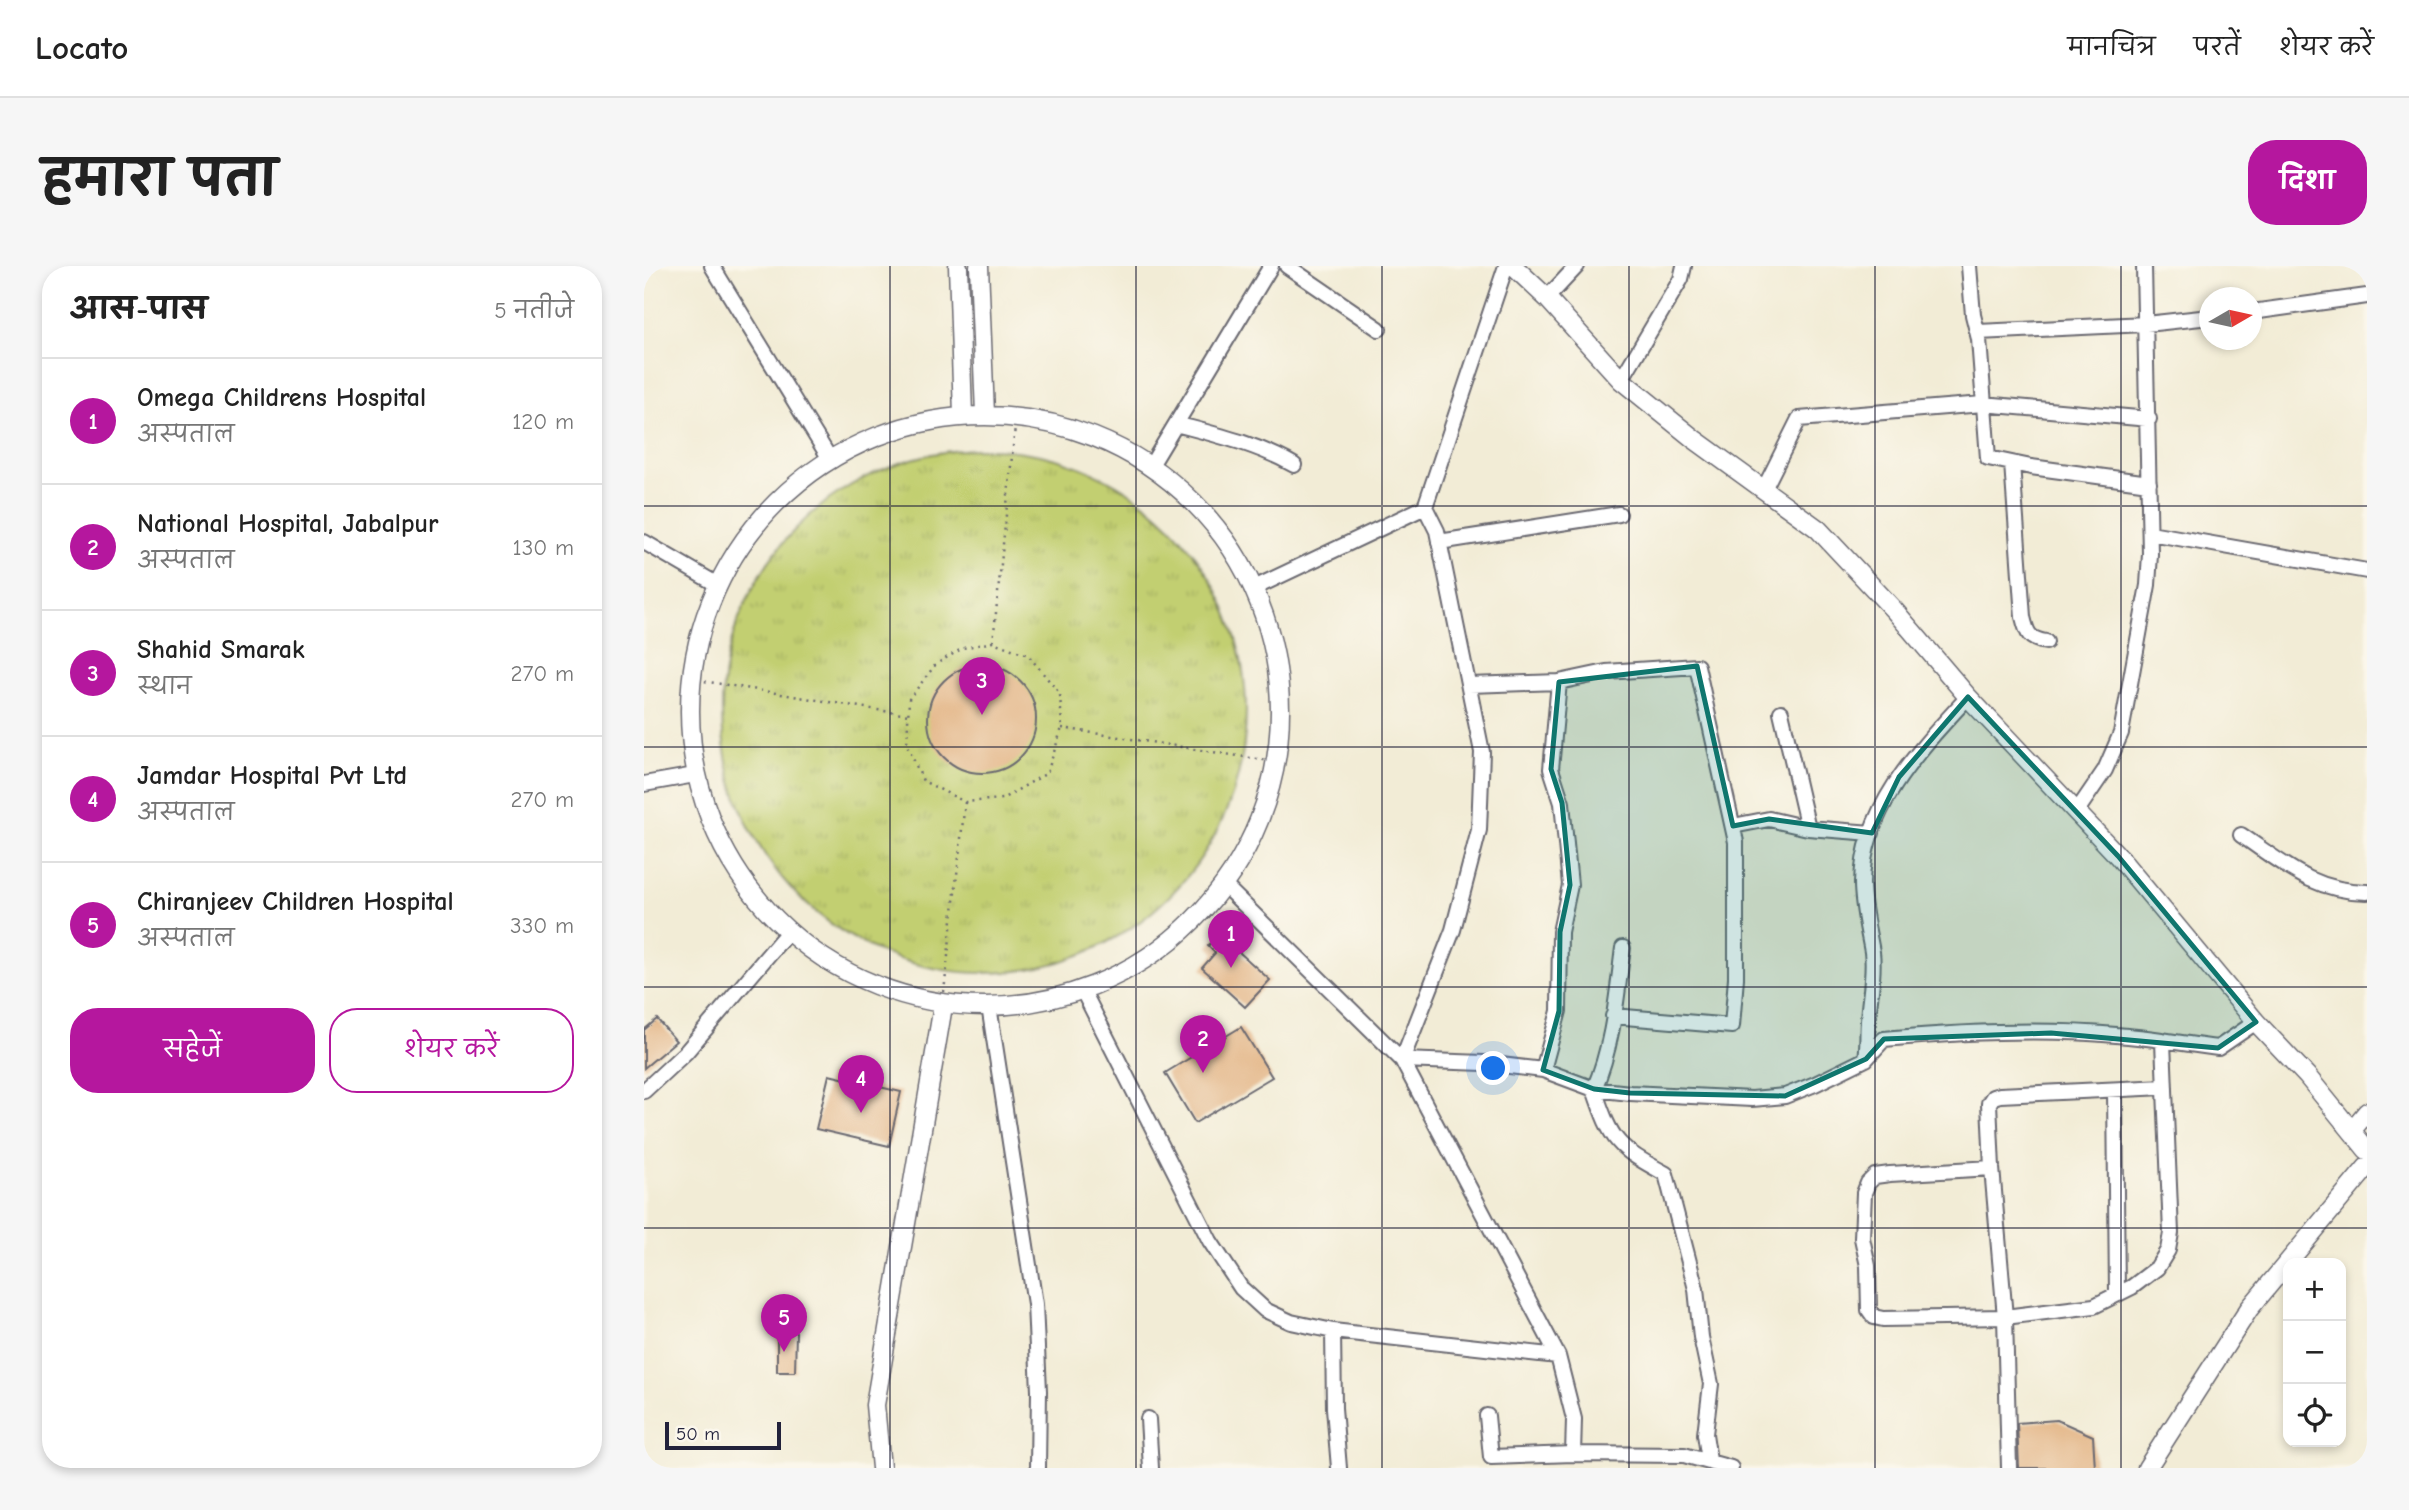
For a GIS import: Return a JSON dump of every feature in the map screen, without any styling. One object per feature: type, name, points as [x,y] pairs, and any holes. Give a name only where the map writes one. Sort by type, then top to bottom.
[{"type":"street","points":[[712,266],[830,459]]},
{"type":"street","points":[[958,266],[963,415]]},
{"type":"street","points":[[979,266],[985,414]]},
{"type":"street","points":[[1150,467],[1271,266]]},
{"type":"street","points":[[1287,266],[1379,329]]},
{"type":"street","points":[[1402,1060],[1453,930],[1479,830],[1482,752],[1437,531],[1425,508],[1506,266]]},
{"type":"street","points":[[1513,266],[1547,298],[1621,380],[1694,439],[1818,529],[1894,610],[1968,696],[2118,856],[2367,1150]]},
{"type":"street","points":[[1547,298],[1577,266]]},
{"type":"street","points":[[1621,380],[1681,279],[1684,266]]},
{"type":"street","points":[[1969,266],[1973,315],[1978,332],[1989,458],[2149,483]]},
{"type":"street","points":[[2077,811],[2105,771],[2121,733],[2148,585],[2149,419],[2144,266]]},
{"type":"street","points":[[2262,311],[2367,296]]},
{"type":"street","points":[[1978,332],[2146,324],[2199,318]]},
{"type":"street","points":[[1763,489],[1799,419],[1983,404],[2149,419]]},
{"type":"street","points":[[963,415],[1044,419],[1115,444],[1150,467],[1178,486],[1229,543],[1264,611],[1280,686],[1276,762],[1254,835],[1214,900],[1159,952],[1083,991],[1019,1007],[943,1006],[886,992],[834,967],[787,933],[729,861],[695,775],[689,690],[707,606],[748,530],[809,470],[830,459],[884,430],[963,415]]},
{"type":"street","points":[[1176,424],[1244,442],[1273,453],[1294,465]]},
{"type":"street","points":[[2012,463],[2023,618],[2027,635],[2033,640],[2046,642]]},
{"type":"street","points":[[1252,589],[1425,508]]},
{"type":"street","points":[[1439,541],[1619,514]]},
{"type":"street","points":[[2150,533],[2367,571]]},
{"type":"street","points":[[644,542],[718,585]]},
{"type":"street","points":[[1469,685],[1559,682],[1606,673],[1697,666],[1733,826],[1737,866],[1736,978],[1732,1026],[1614,1016]]},
{"type":"street","points":[[1543,1070],[1559,1011],[1560,932],[1570,886],[1562,803],[1551,769],[1559,682]]},
{"type":"street","points":[[1866,1059],[1872,952],[1867,934],[1862,882],[1872,833],[1880,811],[1899,777],[1968,696]]},
{"type":"street","points":[[1781,712],[1808,828]]},
{"type":"street","points":[[644,784],[695,775]]},
{"type":"street","points":[[1733,826],[1769,819],[1808,828],[1872,833]]},
{"type":"street","points":[[2241,835],[2300,875],[2324,887],[2347,892],[2367,892]]},
{"type":"street","points":[[1223,884],[1402,1060],[1558,1356],[1574,1419],[1564,1459]]},
{"type":"street","points":[[644,1091],[685,1052],[787,933]]},
{"type":"street","points":[[1623,948],[1614,1016],[1594,1089],[1603,1116],[1617,1143],[1631,1155],[1666,1174],[1696,1289],[1701,1337],[1711,1384],[1705,1434],[1709,1460]]},
{"type":"street","points":[[1083,991],[1210,1241],[1241,1288],[1265,1310],[1291,1322],[1333,1331],[1558,1356]]},
{"type":"street","points":[[881,1468],[875,1405],[943,1006]]},
{"type":"street","points":[[989,1006],[1035,1304],[1040,1391],[1038,1468]]},
{"type":"street","points":[[1402,1060],[1483,1063],[1543,1070],[1594,1089],[1752,1099],[1784,1096],[1815,1084],[1866,1059],[1884,1039],[1948,1034],[2104,1034],[2218,1048],[2256,1022]]},
{"type":"street","points":[[1992,1168],[1875,1176],[1868,1183],[1864,1193],[1862,1238],[1868,1266],[1869,1310],[1874,1317],[2005,1317],[2094,1306],[2132,1287],[2157,1268],[2168,1250],[2171,1233],[2163,1042]]},
{"type":"street","points":[[2009,1468],[2005,1317],[1989,1103],[1993,1097],[2165,1087]]},
{"type":"street","points":[[2115,1090],[2117,1294]]},
{"type":"street","points":[[2352,1130],[2367,1112]]},
{"type":"street","points":[[2147,1468],[2249,1309],[2367,1167]]},
{"type":"street","points":[[1333,1331],[1334,1408],[1339,1468]]},
{"type":"street","points":[[1487,1416],[1491,1457],[1689,1462],[1709,1460],[1731,1468]]},
{"type":"street","points":[[1148,1419],[1151,1468]]},
{"type":"path","points":[[993,642],[1016,417]]},
{"type":"path","points":[[993,642],[1028,655],[1060,694],[1062,728],[1047,773],[1002,799],[965,802],[923,781],[907,744],[908,715],[909,699],[936,664],[963,648],[993,642]]},
{"type":"path","points":[[691,679],[908,715]]},
{"type":"path","points":[[1062,728],[1276,762]]},
{"type":"path","points":[[943,1006],[965,802]]},
{"type":"highlighted area","points":[[1697,666],[1733,826],[1769,819],[1859,833],[1872,833],[1899,777],[1968,697],[2118,856],[2256,1022],[2218,1048],[2051,1033],[1884,1039],[1866,1059],[1785,1096],[1630,1093],[1594,1089],[1543,1070],[1559,1011],[1560,932],[1570,885],[1562,803],[1551,769],[1559,682]]},
{"type":"green space","points":[[984,449],[1035,454],[1084,469],[1130,493],[1169,526],[1202,565],[1226,611],[1241,660],[1246,711],[1241,762],[1226,811],[1202,857],[1169,896],[1130,929],[1084,953],[1035,968],[984,973],[933,968],[884,953],[838,929],[799,896],[766,857],[742,811],[727,762],[722,711],[727,660],[742,611],[766,565],[799,526],[838,493],[884,469],[933,454]]},
{"type":"building","points":[[982,665],[1003,669],[1020,681],[1032,698],[1036,719],[1032,740],[1020,757],[1003,769],[982,773],[961,769],[944,757],[932,740],[928,719],[932,698],[944,681],[961,669]]},
{"type":"building","points":[[1219,934],[1270,980],[1245,1007],[1202,968],[1215,953],[1208,946]]},
{"type":"building","points":[[657,1019],[676,1041],[644,1068],[644,1030]]},
{"type":"building","points":[[1241,1027],[1272,1077],[1195,1123],[1165,1073]]},
{"type":"building","points":[[829,1075],[901,1092],[889,1146],[816,1129]]},
{"type":"building","points":[[777,1331],[796,1332],[795,1372],[777,1372]]},
{"type":"building","points":[[2057,1420],[2093,1436],[2095,1468],[2019,1468],[2017,1423]]},
{"type":"place","name":"Shahid Smarak","points":[[982,715]]},
{"type":"place","name":"Omega Childrens Hospital","points":[[1231,968]]},
{"type":"place","name":"National Hospital, Jabalpur","points":[[1203,1073]]},
{"type":"place","name":"Jamdar Hospital Pvt Ltd","points":[[861,1113]]},
{"type":"place","name":"Chiranjeev Children Hospital","points":[[784,1352]]}]
